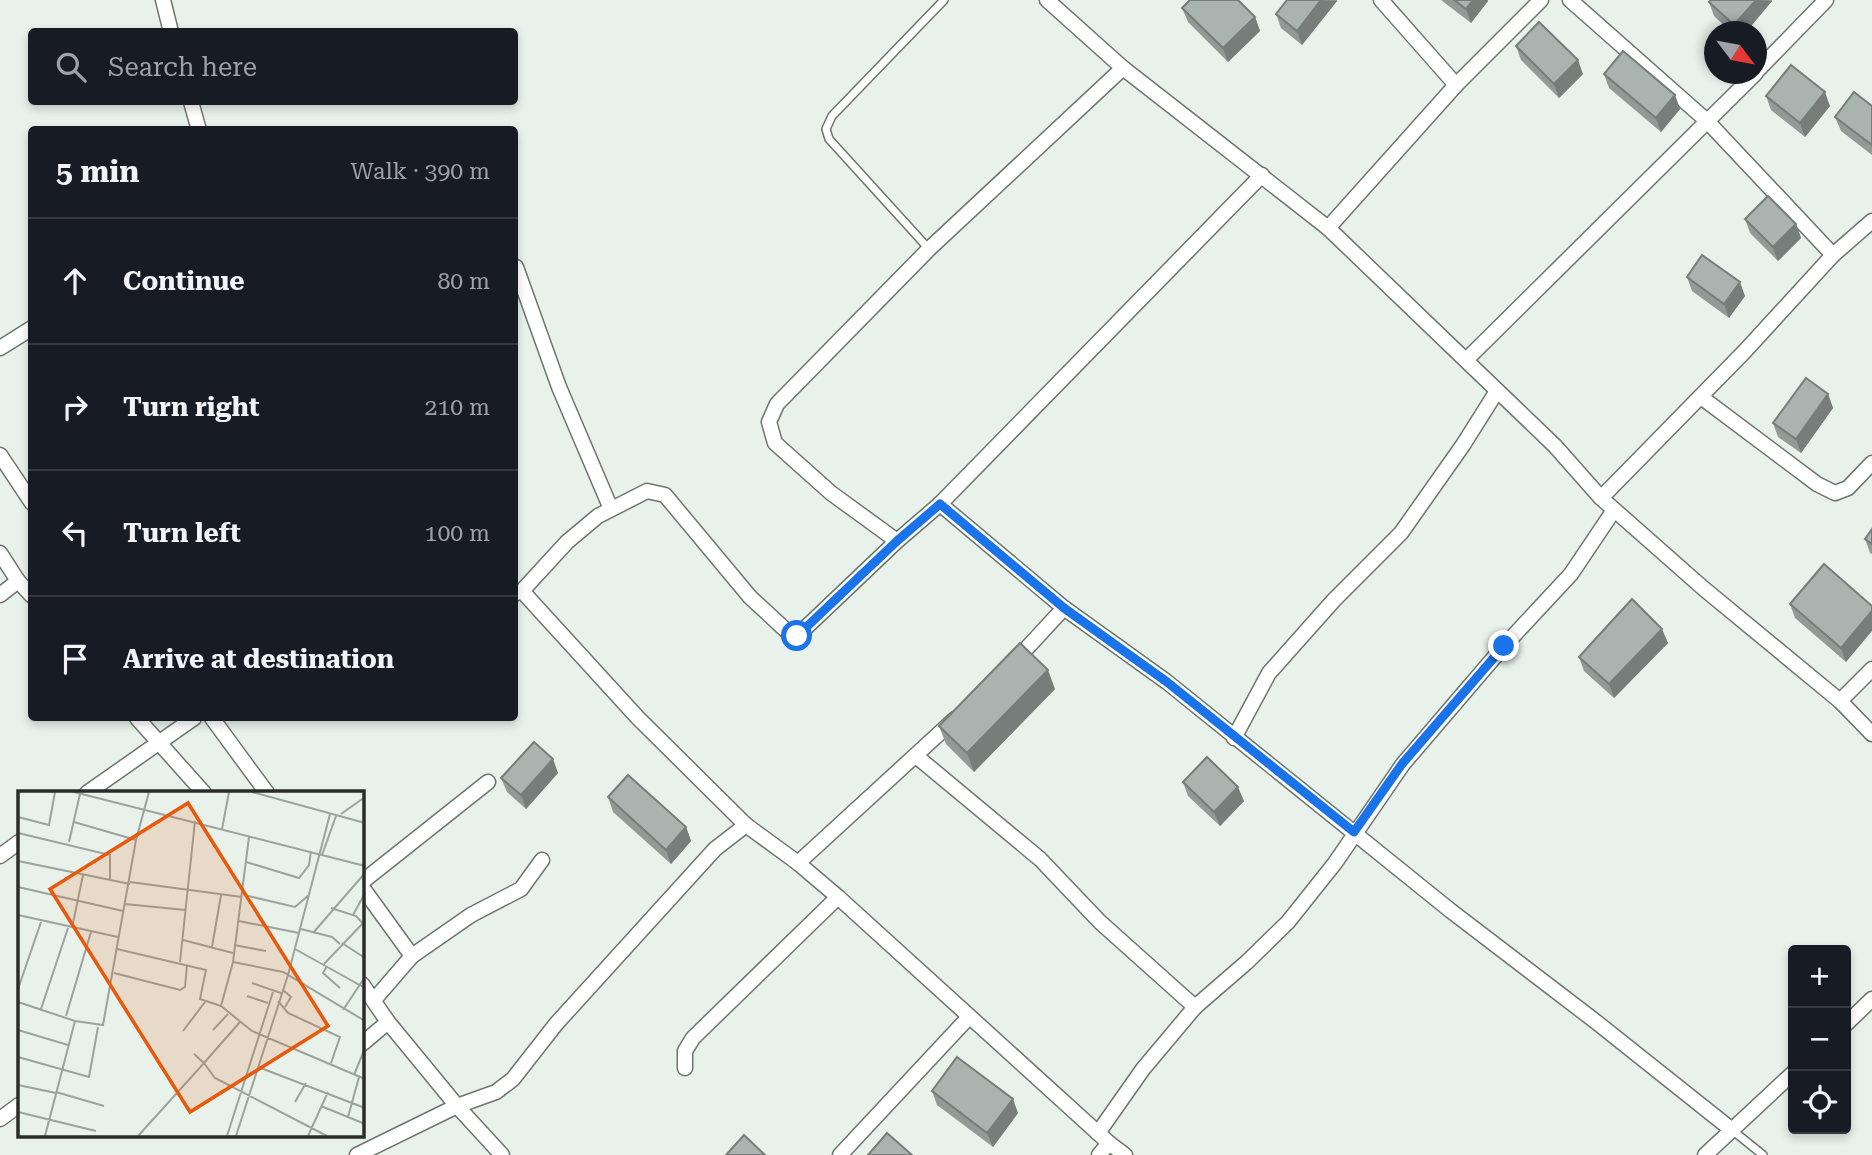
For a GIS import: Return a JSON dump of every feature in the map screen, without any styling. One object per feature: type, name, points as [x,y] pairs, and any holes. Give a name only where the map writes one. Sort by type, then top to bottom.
[{"type":"street","points":[[163,0],[170,28]]},
{"type":"street","points":[[1047,0],[1123,68],[1328,228],[1555,446],[1601,498],[1703,588],[1840,701],[1872,734]]},
{"type":"street","points":[[1381,0],[1456,85]]},
{"type":"street","points":[[1328,228],[1456,85],[1541,0]]},
{"type":"street","points":[[1570,0],[1707,121],[1833,255]]},
{"type":"street","points":[[1767,62],[1826,0]]},
{"type":"street","points":[[897,541],[831,493],[775,443],[769,422],[777,404],[929,249],[1123,68]]},
{"type":"street","points":[[1466,359],[1745,84]]},
{"type":"street","points":[[192,105],[198,126]]},
{"type":"street","points":[[1125,1155],[838,897],[798,863],[746,825],[638,718],[518,592],[598,516],[647,491],[665,495],[750,597],[794,637],[797,636],[940,504],[1262,175]]},
{"type":"street","points":[[1601,498],[1701,397],[1833,255],[1872,221]]},
{"type":"street","points":[[518,273],[559,387],[611,509]]},
{"type":"street","points":[[0,348],[28,330]]},
{"type":"street","points":[[1234,738],[1269,673],[1334,600],[1401,533],[1497,391]]},
{"type":"street","points":[[1701,397],[1817,484],[1835,493],[1847,488],[1870,469]]},
{"type":"street","points":[[0,455],[28,497]]},
{"type":"street","points":[[940,504],[1064,608],[1167,682],[1451,911],[1732,1130]]},
{"type":"street","points":[[1098,1133],[1143,1069],[1195,1007],[1288,922],[1335,863],[1402,764],[1504,646],[1571,574],[1614,510]]},
{"type":"street","points":[[0,553],[28,592]]},
{"type":"street","points":[[0,595],[18,581]]},
{"type":"street","points":[[1001,677],[1064,608]]},
{"type":"street","points":[[1840,701],[1872,669]]},
{"type":"street","points":[[798,863],[965,710]]},
{"type":"street","points":[[140,721],[202,791]]},
{"type":"street","points":[[90,791],[189,721]]},
{"type":"street","points":[[214,721],[266,791]]},
{"type":"street","points":[[916,756],[1040,859],[1100,922],[1195,1007]]},
{"type":"street","points":[[364,880],[488,782]]},
{"type":"street","points":[[357,1155],[457,1107],[496,1092],[513,1079],[556,1024],[715,849],[746,825]]},
{"type":"street","points":[[0,856],[18,843]]},
{"type":"street","points":[[374,1000],[412,956],[471,915],[521,889],[542,860]]},
{"type":"street","points":[[364,890],[412,956]]},
{"type":"street","points":[[685,1068],[685,1051],[694,1038],[838,897]]},
{"type":"street","points":[[364,987],[388,1022],[457,1107],[502,1155]]},
{"type":"street","points":[[1851,1019],[1872,999]]},
{"type":"street","points":[[840,1155],[969,1017]]},
{"type":"street","points":[[364,1042],[388,1022]]},
{"type":"street","points":[[1705,1155],[1788,1078]]},
{"type":"street","points":[[0,1119],[18,1106]]},
{"type":"street","points":[[1099,1155],[1110,1143]]},
{"type":"lane","points":[[929,249],[829,139],[826,129],[832,116],[944,0]]},
{"type":"lane","points":[[1732,1130],[1763,1155]]},
{"type":"building","points":[[1190,0],[1238,0],[1255,17],[1223,48],[1182,8]]},
{"type":"building","points":[[1287,0],[1321,0],[1297,31],[1276,14]]},
{"type":"building","points":[[1454,0],[1473,0],[1466,9]]},
{"type":"building","points":[[1756,0],[1738,21],[1730,21],[1709,2]]},
{"type":"building","points":[[1539,22],[1578,60],[1554,84],[1516,46]]},
{"type":"building","points":[[1623,51],[1675,95],[1656,118],[1604,74]]},
{"type":"building","points":[[1791,65],[1825,92],[1800,123],[1766,96]]},
{"type":"building","points":[[1854,92],[1872,106],[1872,145],[1835,117]]},
{"type":"building","points":[[1768,196],[1796,224],[1773,247],[1745,219]]},
{"type":"building","points":[[1702,255],[1740,282],[1724,304],[1687,277]]},
{"type":"building","points":[[1806,378],[1828,394],[1796,439],[1773,423]]},
{"type":"building","points":[[1872,529],[1872,544],[1865,539]]},
{"type":"building","points":[[1824,564],[1872,606],[1872,611],[1841,648],[1790,604]]},
{"type":"building","points":[[1632,599],[1662,629],[1609,684],[1579,657]]},
{"type":"building","points":[[1020,643],[1048,670],[967,753],[939,726]]},
{"type":"building","points":[[534,742],[553,759],[521,795],[501,778]]},
{"type":"building","points":[[1207,757],[1238,787],[1214,812],[1183,782]]},
{"type":"building","points":[[628,775],[686,827],[666,850],[608,797]]},
{"type":"building","points":[[957,1057],[1013,1099],[987,1133],[932,1091]]},
{"type":"building","points":[[887,1133],[912,1155],[868,1155]]},
{"type":"building","points":[[744,1135],[765,1155],[726,1155]]},
{"type":"route","points":[[797,636],[940,504],[1064,608],[1167,682],[1354,832],[1402,764],[1504,646]]}]
